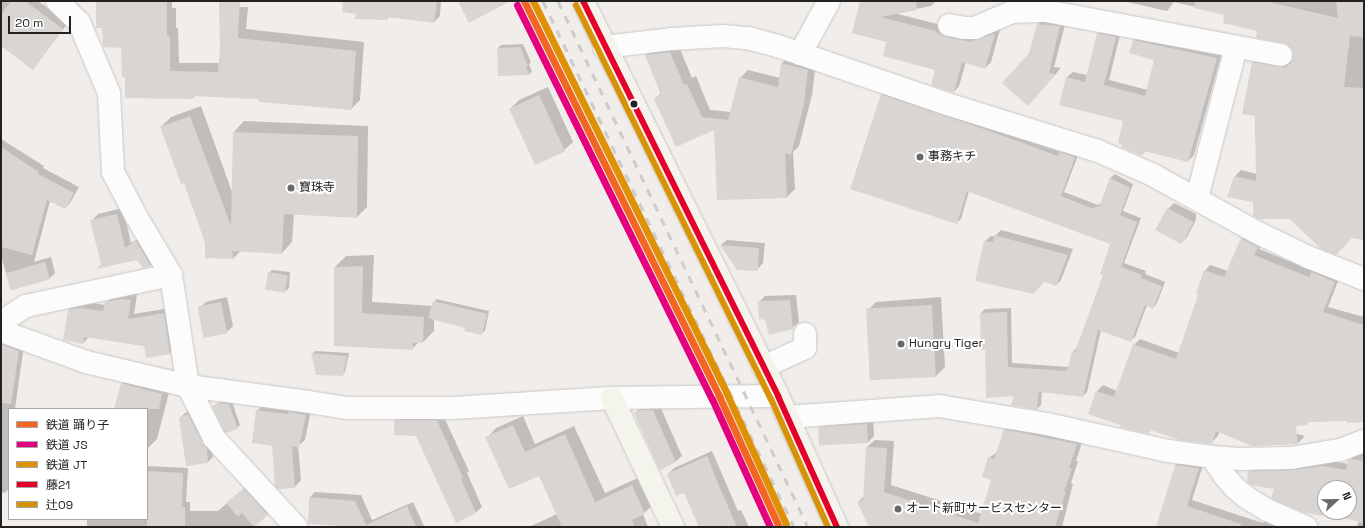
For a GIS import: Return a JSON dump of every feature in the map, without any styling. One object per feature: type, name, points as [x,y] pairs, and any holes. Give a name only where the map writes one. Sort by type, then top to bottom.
[{"type":"street","points":[[57,1],[79,22],[109,93],[113,172],[136,216],[171,274],[188,386],[214,438],[296,527]]},
{"type":"street","points":[[583,1],[604,47],[778,396],[837,527]]},
{"type":"street","points":[[800,54],[829,1]]},
{"type":"street","points":[[949,25],[964,28],[975,28],[1012,12],[1046,11],[1281,55]]},
{"type":"street","points":[[604,47],[672,39],[723,36],[748,38],[947,104],[1098,151],[1151,174],[1197,198],[1256,232],[1308,257],[1364,279]]},
{"type":"street","points":[[1197,198],[1236,47]]},
{"type":"street","points":[[1,322],[26,306],[171,274]]},
{"type":"street","points":[[1,331],[86,362],[188,386],[348,408],[453,408],[612,398],[778,396]]},
{"type":"street","points":[[763,367],[805,348],[805,334]]},
{"type":"street","points":[[612,398],[673,527]]},
{"type":"street","points":[[787,417],[939,406],[1047,424],[1116,440],[1212,457],[1239,459],[1291,458],[1340,450],[1364,442]]},
{"type":"street","points":[[1212,457],[1234,488],[1246,498],[1267,510],[1306,527]]},
{"type":"building","points":[[11,1],[25,1],[63,29],[33,70],[1,46],[1,15]]},
{"type":"building","points":[[96,1],[167,1],[167,36],[170,36],[170,71],[218,72],[220,49],[219,1],[240,1],[238,38],[356,51],[352,110],[259,102],[258,99],[193,96],[193,99],[125,98],[125,77],[122,77],[121,48],[103,47],[102,28],[96,28]]},
{"type":"building","points":[[343,1],[437,1],[434,23],[387,17],[387,20],[355,19],[356,14],[342,12]]},
{"type":"building","points":[[458,1],[510,1],[469,23]]},
{"type":"building","points":[[860,1],[916,1],[917,10],[880,17],[936,31],[935,32],[947,37],[972,42],[973,40],[995,34],[985,69],[962,62],[954,93],[931,85],[935,70],[883,56],[886,42],[852,33]]},
{"type":"building","points":[[1195,1],[1265,1],[1338,18],[1336,1],[1364,1],[1364,37],[1350,36],[1344,87],[1364,88],[1364,240],[1352,238],[1336,255],[1321,249],[1290,219],[1258,219],[1253,216],[1253,202],[1227,197],[1234,176],[1256,181],[1255,116],[1242,114],[1252,62],[1285,67],[1291,63],[1293,51],[1284,43],[1256,38],[1257,31],[1223,23],[1224,15],[1194,8]]},
{"type":"building","points":[[1037,24],[1060,26],[1049,73],[1056,74],[1028,106],[1002,83],[1029,53]]},
{"type":"building","points":[[1097,33],[1116,37],[1104,85],[1145,96],[1154,60],[1129,53],[1133,40],[1217,58],[1188,162],[1144,151],[1142,156],[1121,147],[1122,145],[1118,143],[1123,121],[1059,105],[1066,77],[1085,82]]},
{"type":"building","points":[[520,47],[530,75],[498,76],[497,48]]},
{"type":"building","points":[[670,52],[684,85],[687,84],[702,117],[728,120],[739,77],[778,87],[781,63],[808,70],[804,104],[791,155],[785,153],[787,198],[717,200],[714,130],[676,147],[654,99],[661,95],[645,55]]},
{"type":"building","points":[[881,94],[1058,156],[1059,152],[1075,157],[1061,196],[1094,209],[1096,206],[1099,207],[1110,178],[1130,188],[1120,215],[1137,222],[1121,267],[1142,275],[1141,278],[1162,286],[1153,309],[1145,305],[1131,342],[1098,330],[1083,397],[1039,392],[1037,410],[1011,405],[1014,396],[986,398],[985,350],[981,350],[980,313],[1007,312],[1008,367],[1067,371],[1072,351],[1075,352],[1103,275],[1100,274],[1110,244],[967,191],[957,224],[850,189]]},
{"type":"building","points":[[539,95],[565,151],[535,165],[509,109]]},
{"type":"building","points":[[190,116],[231,226],[233,132],[358,136],[357,218],[284,214],[282,254],[232,251],[234,259],[205,258],[205,243],[184,183],[181,184],[160,127]]},
{"type":"building","points":[[1,147],[39,172],[38,174],[74,193],[65,209],[47,200],[32,255],[1,247]]},
{"type":"building","points":[[1167,208],[1193,222],[1182,244],[1155,230]]},
{"type":"building","points":[[117,214],[125,248],[136,241],[151,266],[143,268],[137,260],[96,269],[101,264],[90,220]]},
{"type":"building","points":[[994,235],[1068,255],[1056,286],[1043,281],[1034,294],[975,281],[984,241],[993,242]]},
{"type":"building","points":[[1241,238],[1258,247],[1254,255],[1309,277],[1312,272],[1335,282],[1323,312],[1364,325],[1364,422],[1308,422],[1308,425],[1296,426],[1298,444],[1252,446],[1216,431],[1212,444],[1180,440],[1150,430],[1148,434],[1120,427],[1120,425],[1088,414],[1096,391],[1114,397],[1133,344],[1176,359],[1198,295],[1196,294],[1204,270],[1224,277]]},
{"type":"building","points":[[720,245],[759,248],[758,271],[737,270]]},
{"type":"building","points":[[45,262],[50,279],[11,291],[6,273]]},
{"type":"building","points":[[363,266],[362,313],[424,317],[423,343],[413,343],[413,350],[334,346],[334,267]]},
{"type":"building","points":[[268,272],[288,275],[285,293],[265,290]]},
{"type":"building","points":[[121,299],[131,300],[128,319],[164,313],[170,354],[146,358],[144,346],[84,337],[83,344],[63,340],[68,310],[79,308],[103,311],[105,302]]},
{"type":"building","points":[[790,300],[793,329],[769,335],[765,320],[759,319],[758,301]]},
{"type":"building","points":[[433,301],[487,314],[482,335],[464,331],[465,328],[428,318]]},
{"type":"building","points":[[221,302],[227,333],[204,338],[197,307]]},
{"type":"building","name":"Hungry Tiger","points":[[932,305],[936,377],[870,380],[866,308]]},
{"type":"building","points":[[1,344],[19,351],[11,404],[1,403]]},
{"type":"building","points":[[311,353],[347,356],[343,376],[316,375]]},
{"type":"building","points":[[121,383],[162,394],[159,409],[114,408]]},
{"type":"building","points":[[220,403],[229,404],[238,429],[226,433],[224,431],[212,406]]},
{"type":"building","points":[[256,410],[288,414],[289,412],[306,415],[299,448],[292,446],[295,488],[278,489],[275,486],[272,446],[252,443]]},
{"type":"building","points":[[640,410],[653,410],[676,462],[660,470],[634,413]]},
{"type":"building","points":[[188,414],[207,448],[208,463],[186,466],[179,418]]},
{"type":"building","points":[[394,420],[437,420],[463,478],[461,479],[476,513],[456,523],[416,436],[394,435]]},
{"type":"building","points":[[867,424],[868,443],[819,446],[818,427]]},
{"type":"building","points":[[513,425],[525,452],[565,434],[595,502],[632,485],[645,514],[632,520],[635,527],[562,527],[539,476],[509,489],[485,437]]},
{"type":"building","points":[[1004,429],[1077,444],[1069,468],[1072,469],[1064,491],[1066,491],[1055,527],[869,527],[857,502],[863,500],[866,447],[887,448],[884,492],[978,523],[991,480],[982,477],[988,457],[994,459]]},
{"type":"building","points":[[707,456],[737,527],[699,527],[684,493],[676,496],[667,474]]},
{"type":"building","points":[[1352,459],[1364,461],[1364,523],[1352,520],[1357,520],[1357,480],[1317,480],[1317,515],[1302,512],[1271,498],[1274,489],[1251,485],[1247,481],[1248,471],[1291,470],[1322,466],[1346,470],[1348,460]]},
{"type":"building","points":[[1175,465],[1199,468],[1187,506],[1241,524],[1241,527],[1156,527]]},
{"type":"building","points":[[148,471],[183,473],[182,507],[185,507],[185,527],[147,527]]},
{"type":"building","points":[[244,488],[268,515],[254,527],[242,513],[238,517],[226,503]]},
{"type":"building","points":[[309,497],[355,501],[366,525],[407,506],[416,527],[357,527],[308,524]]},
{"type":"railway","points":[[543,1],[794,527]]},
{"type":"railway","points":[[558,1],[808,527]]},
{"type":"rail line","name":"踊り子","points":[[524,1],[719,396],[779,527]]},
{"type":"rail line","name":"JT","points":[[533,1],[726,392],[786,524]]},
{"type":"rail line","name":"JS","points":[[517,5],[712,399],[770,527]]},
{"type":"transit line","name":"藤21","points":[[583,1],[778,396],[837,527]]},
{"type":"transit line","name":"辻09","points":[[576,5],[771,399],[828,527]]},
{"type":"place","name":"事務キチ","points":[[920,157]]},
{"type":"place","name":"寶珠寺","points":[[291,188]]},
{"type":"place","name":"Hungry Tiger","points":[[901,344]]},
{"type":"place","name":"オート新町サービスセンター","points":[[898,509]]}]
